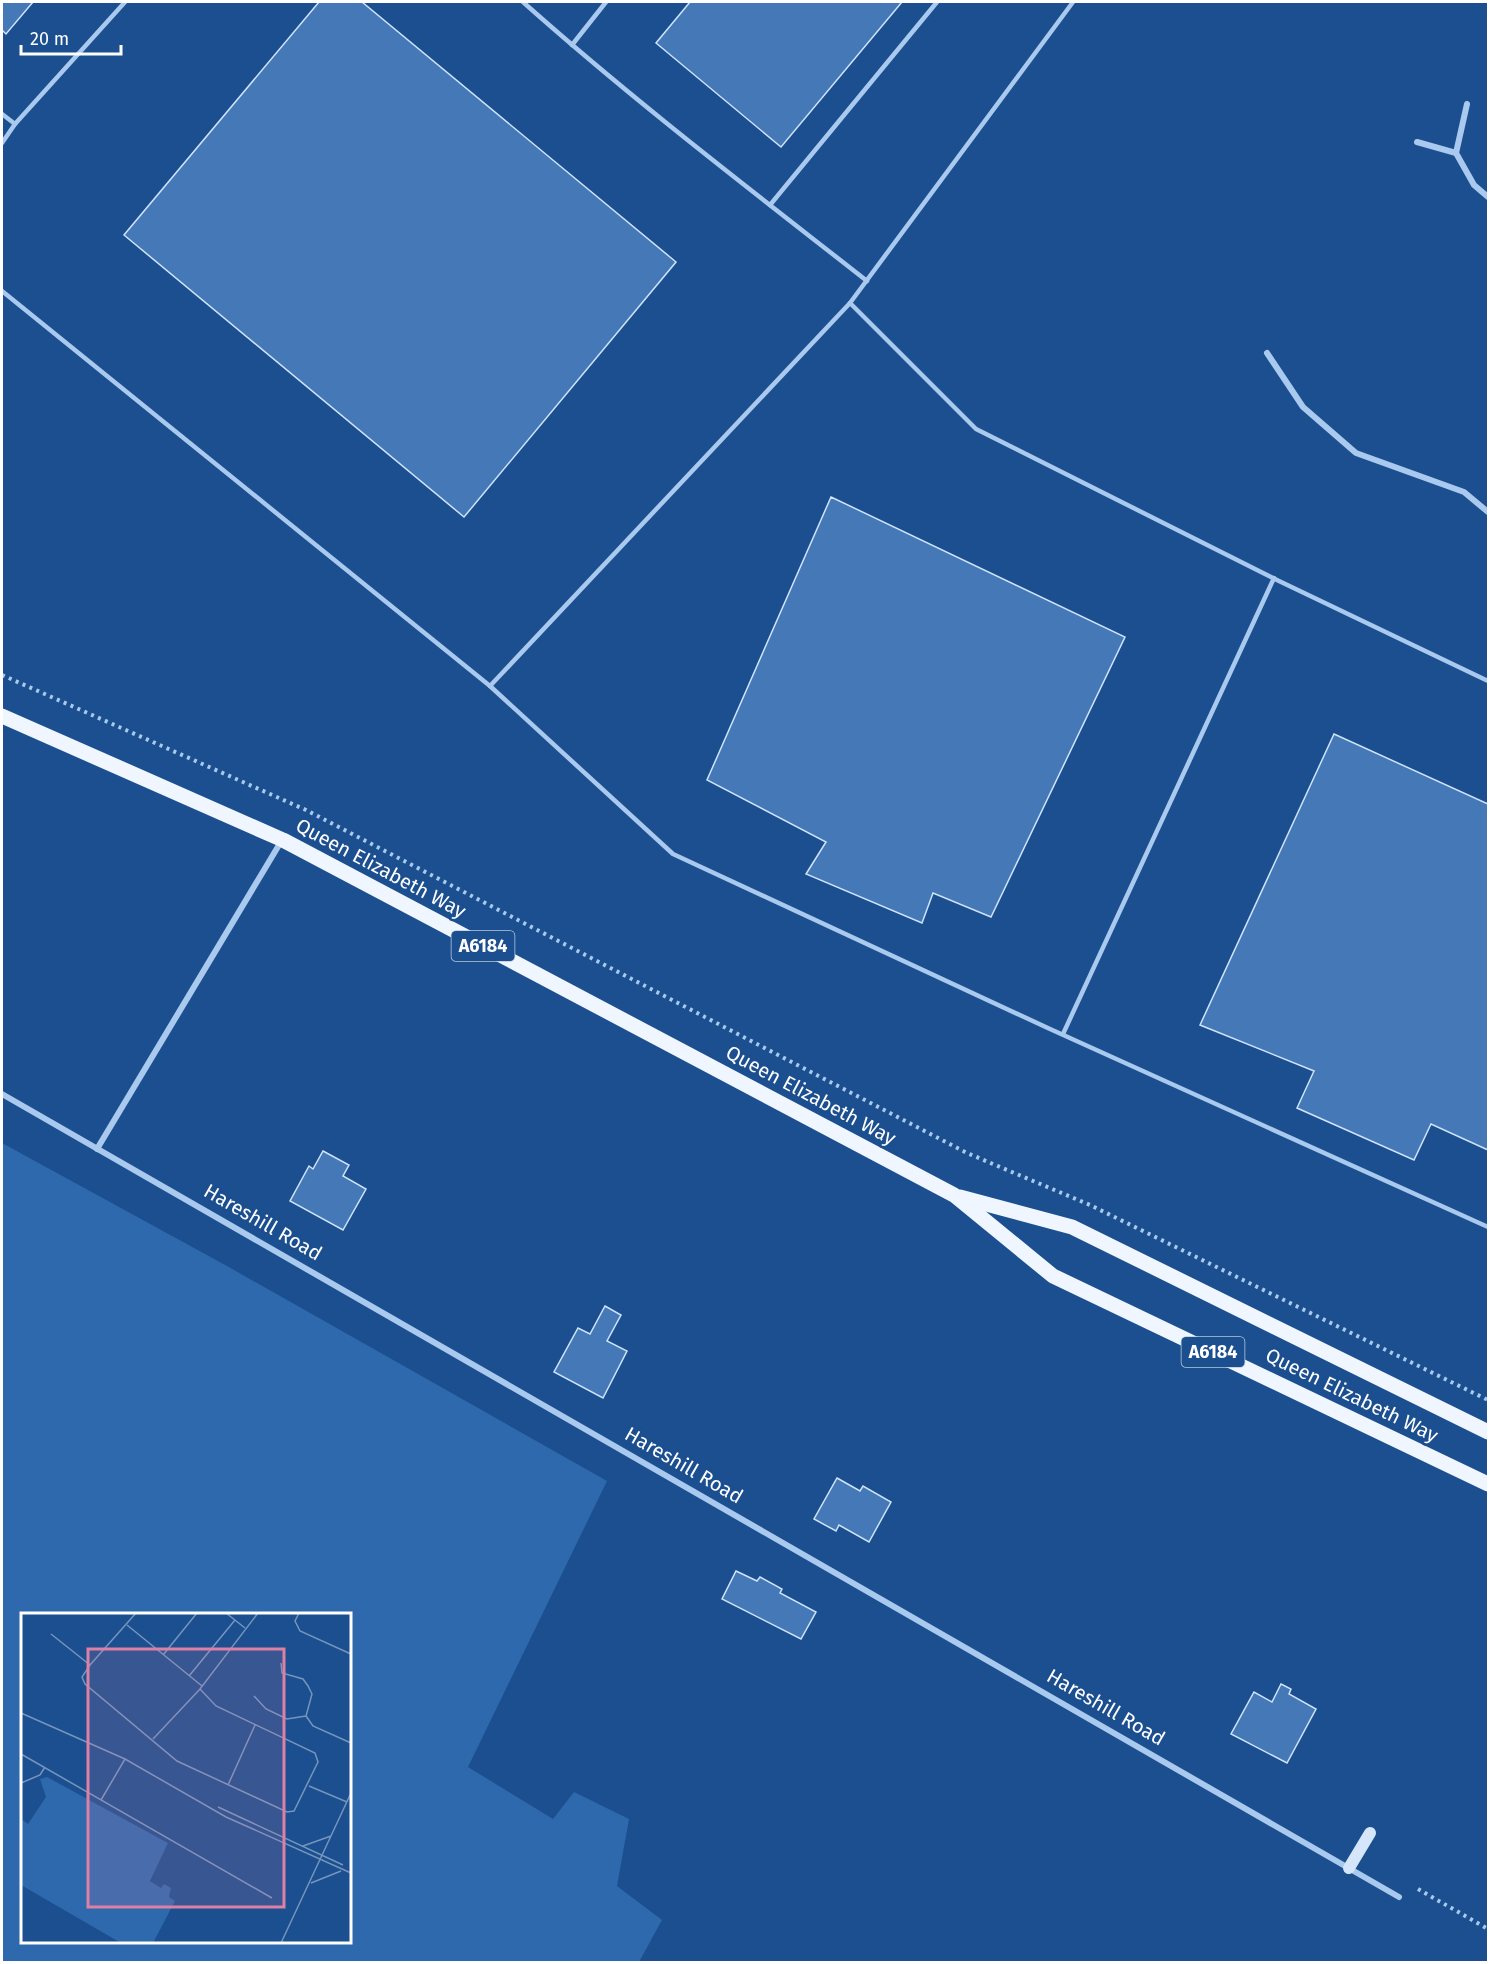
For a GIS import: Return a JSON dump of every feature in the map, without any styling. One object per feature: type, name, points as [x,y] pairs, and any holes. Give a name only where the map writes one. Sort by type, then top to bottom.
[{"type":"main road","name":"Queen Elizabeth Way","points":[[2,716],[283,840],[954,1195],[1053,1276],[1488,1484]]},
{"type":"main road","name":"Queen Elizabeth Way","points":[[954,1195],[1072,1227],[1488,1432]]},
{"type":"street","points":[[1467,104],[1456,153],[1474,185],[1488,197]]},
{"type":"street","points":[[1417,142],[1456,153]]},
{"type":"street","points":[[1267,353],[1303,406],[1356,453],[1464,492],[1488,512]]},
{"type":"street","points":[[97,1149],[283,840]]},
{"type":"street","name":"Hareshill Road","points":[[2,1094],[1399,1897]]},
{"type":"street","points":[[1349,1868],[1370,1833]]},
{"type":"lane","points":[[2,143],[15,124],[124,2]]},
{"type":"lane","points":[[523,2],[572,45],[867,281]]},
{"type":"lane","points":[[572,45],[606,2]]},
{"type":"lane","points":[[770,205],[937,2]]},
{"type":"lane","points":[[490,686],[850,303],[1073,2]]},
{"type":"lane","points":[[2,114],[15,124]]},
{"type":"lane","points":[[2,291],[490,686],[673,854],[1488,1227]]},
{"type":"lane","points":[[850,303],[976,429],[1274,578],[1488,681]]},
{"type":"lane","points":[[1063,1034],[1274,578]]},
{"type":"path","points":[[2,675],[306,810],[967,1153],[1090,1205],[1488,1400]]},
{"type":"path","points":[[1418,1889],[1488,1929]]},
{"type":"shaded area","points":[[2,1143],[227,1266],[607,1481],[468,1767],[553,1819],[574,1792],[629,1819],[617,1886],[662,1920],[639,1962],[2,1962]]},
{"type":"building","points":[[2,2],[33,2],[6,34],[2,30]]},
{"type":"building","points":[[319,2],[362,2],[676,262],[464,517],[124,235]]},
{"type":"building","points":[[690,2],[902,2],[781,147],[656,43]]},
{"type":"building","points":[[831,497],[1125,637],[991,917],[933,893],[922,923],[806,874],[826,842],[707,780]]},
{"type":"building","points":[[1334,734],[1488,804],[1488,1150],[1431,1124],[1414,1160],[1297,1108],[1314,1071],[1200,1025]]},
{"type":"building","points":[[323,1151],[349,1165],[343,1176],[366,1189],[343,1230],[290,1201],[309,1166],[313,1169]]},
{"type":"building","points":[[605,1306],[621,1315],[607,1341],[627,1351],[603,1398],[554,1372],[578,1328],[590,1334]]},
{"type":"building","points":[[837,1478],[860,1491],[863,1486],[891,1502],[869,1542],[839,1525],[836,1531],[814,1519]]},
{"type":"building","points":[[736,1571],[757,1581],[760,1577],[782,1589],[780,1593],[816,1612],[801,1639],[722,1599]]},
{"type":"building","points":[[1281,1684],[1291,1689],[1289,1694],[1316,1709],[1287,1763],[1231,1734],[1254,1692],[1272,1702]]}]
